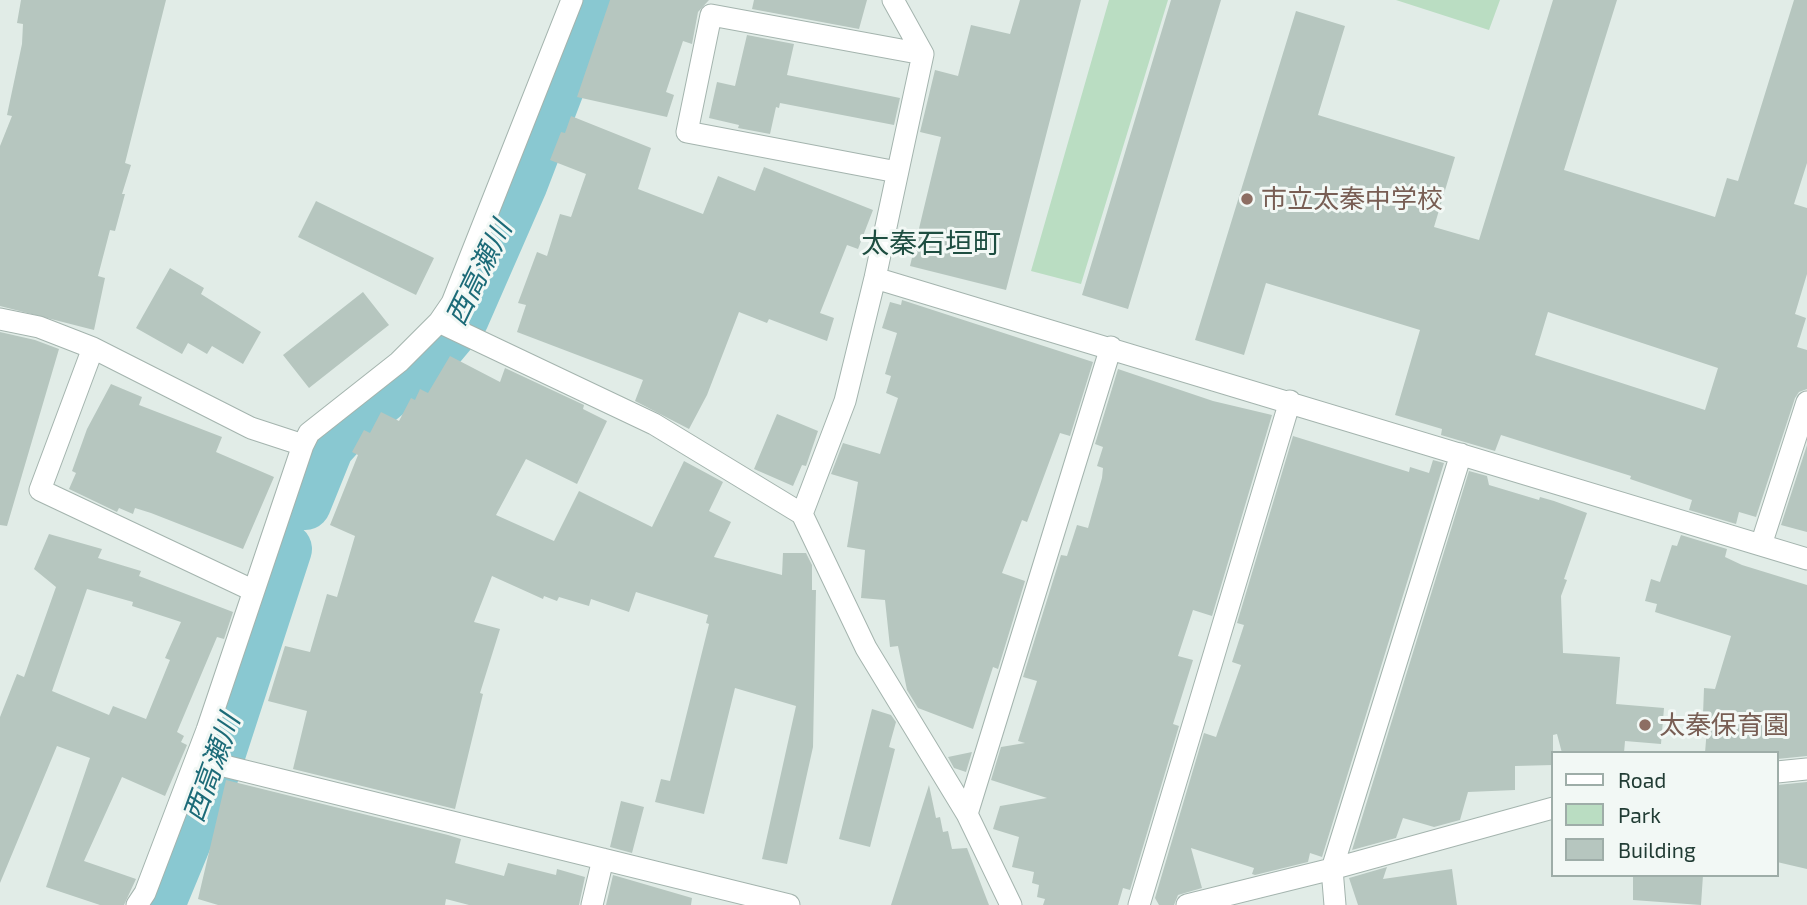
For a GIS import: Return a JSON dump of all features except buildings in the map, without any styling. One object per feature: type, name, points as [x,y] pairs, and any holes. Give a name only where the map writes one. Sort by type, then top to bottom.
[{"type":"street","points":[[137,905],[145,893],[196,758],[303,445],[309,433],[399,362],[439,322],[452,303],[572,0]]},
{"type":"street","points":[[802,514],[845,401],[876,278],[923,54],[893,0]]},
{"type":"street","points":[[897,172],[687,132],[711,15],[923,54]]},
{"type":"street","points":[[876,278],[1807,559]]},
{"type":"street","points":[[0,319],[39,327],[93,348],[251,428],[303,445]]},
{"type":"street","points":[[439,322],[654,424],[802,514],[866,648],[967,814],[1011,905]]},
{"type":"street","points":[[967,814],[1111,347]]},
{"type":"street","points":[[93,348],[40,490],[253,590]]},
{"type":"street","points":[[1139,905],[1290,401]]},
{"type":"street","points":[[1761,545],[1807,401]]},
{"type":"street","points":[[1335,905],[1332,869],[1461,454]]},
{"type":"street","points":[[196,758],[603,859],[714,896],[789,905]]},
{"type":"street","points":[[1779,772],[1807,769]]},
{"type":"street","points":[[1187,905],[1332,869],[1552,808]]},
{"type":"street","points":[[592,905],[603,859]]},
{"type":"green space","points":[[1109,0],[1168,0],[1081,284],[1031,271]]},
{"type":"green space","points":[[1396,0],[1500,0],[1489,30]]},
{"type":"waterway","name":"西高瀬川","points":[[305,504],[328,447],[346,427],[427,361],[463,318],[522,183],[592,0]]},
{"type":"waterway","name":"西高瀬川","points":[[159,905],[212,777],[286,549]]},
{"type":"place","name":"市立太秦中学校","points":[[1247,199]]},
{"type":"place","name":"太秦保育園","points":[[1645,725]]},
{"type":"district","name":"太秦石垣町","points":[[931,244]]}]
